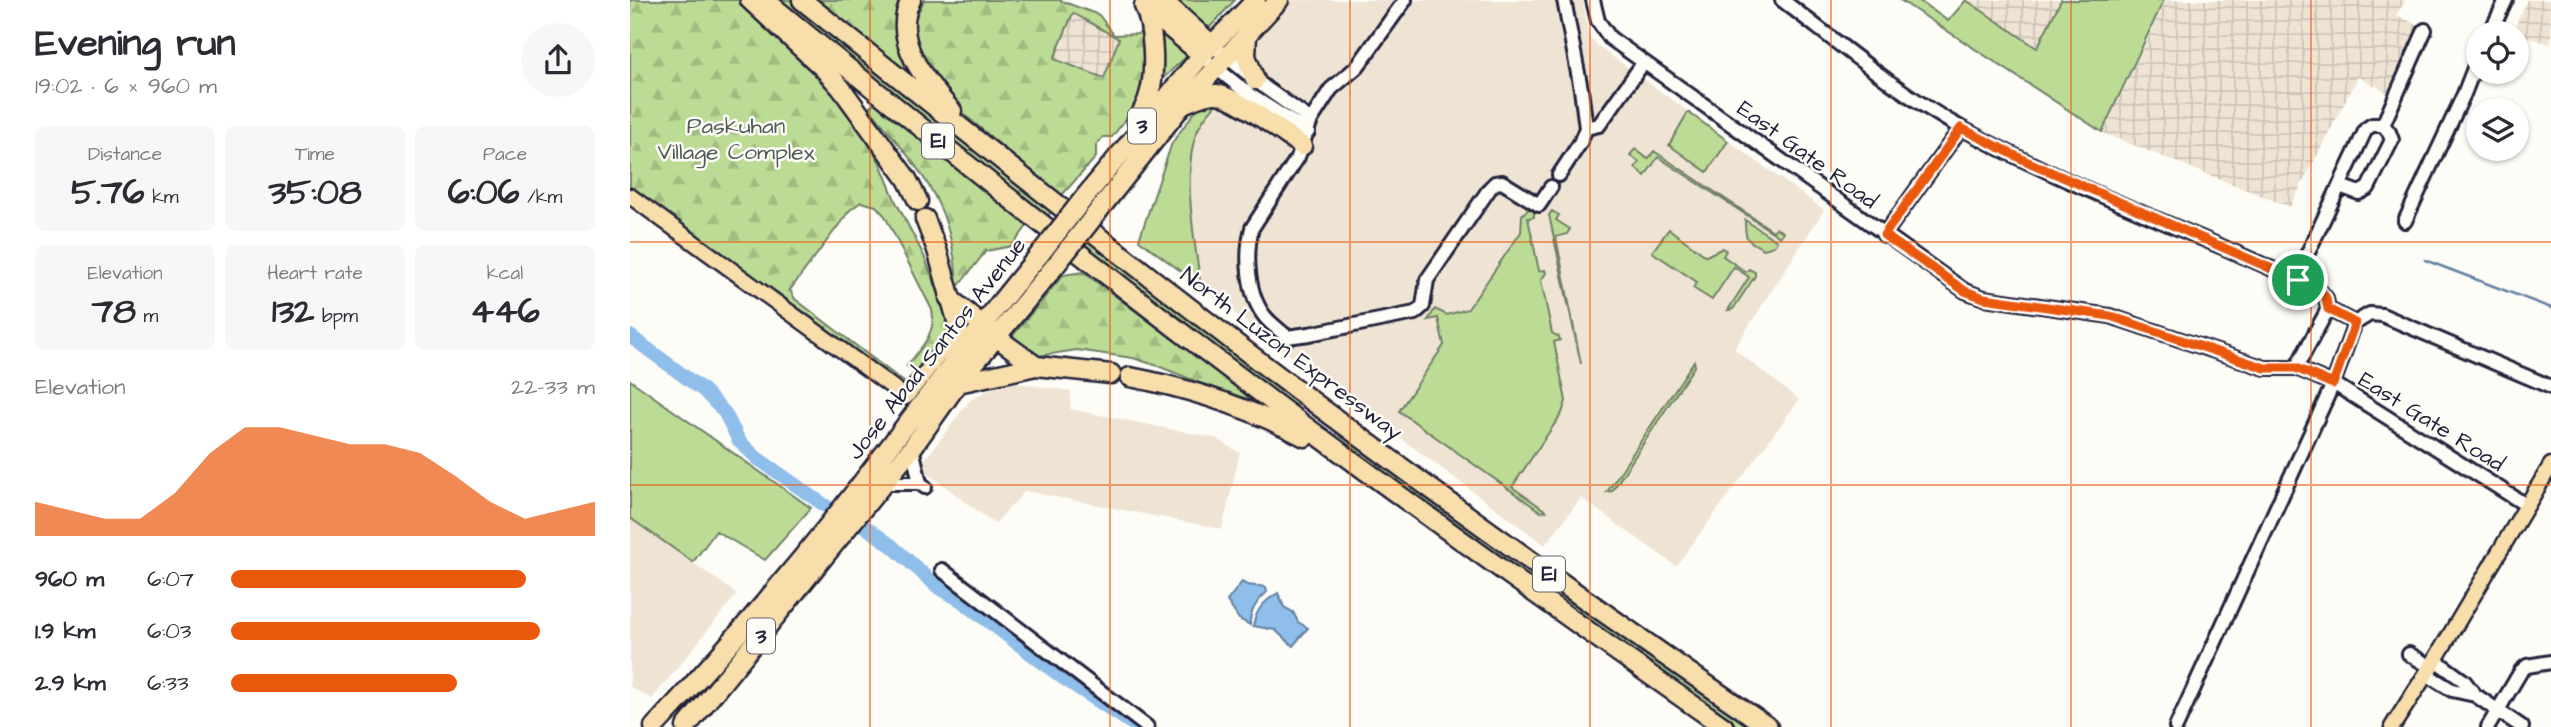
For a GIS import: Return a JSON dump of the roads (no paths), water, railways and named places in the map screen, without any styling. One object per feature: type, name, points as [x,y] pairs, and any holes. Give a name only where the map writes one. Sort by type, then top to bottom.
[{"type":"highway","points":[[750,0],[841,88],[907,179],[918,201]]},
{"type":"highway","name":"E1","points":[[765,0],[1010,200],[1240,377],[1605,645],[1724,727]]},
{"type":"highway","name":"North Luzon Expressway","points":[[802,0],[999,158],[1333,416],[1517,551],[1768,727]]},
{"type":"highway","points":[[911,0],[907,11],[907,33],[918,67],[939,96],[999,158]]},
{"type":"highway","points":[[1162,0],[1207,50]]},
{"type":"highway","name":"Jose Abad Santos Avenue","points":[[858,501],[884,483],[912,448],[979,328],[1207,50],[1256,0]]},
{"type":"highway","name":"Jose Abad Santos Avenue","points":[[691,722],[953,376],[997,336],[1183,104],[1279,0]]},
{"type":"highway","points":[[1140,3],[1207,50]]},
{"type":"highway","points":[[1114,161],[1145,107],[1151,88],[1152,30],[1140,3]]},
{"type":"highway","points":[[1247,36],[1246,56],[1255,80]]},
{"type":"highway","points":[[1183,104],[1205,95],[1217,94],[1241,107],[1307,133]]},
{"type":"highway","points":[[925,219],[937,250],[958,324],[953,376],[1036,366],[1111,374]]},
{"type":"highway","points":[[952,307],[979,328],[997,336],[1036,366]]},
{"type":"highway","points":[[1130,377],[1180,386],[1256,412],[1377,480]]},
{"type":"highway","name":"Jose Abad Santos Avenue","points":[[656,726],[752,618],[829,537]]},
{"type":"highway","points":[[678,702],[691,722]]},
{"type":"main road","points":[[630,196],[906,397],[955,339],[979,328]]},
{"type":"main road","points":[[2392,727],[2405,700],[2431,667],[2551,465]]},
{"type":"street","points":[[1405,0],[1357,68],[1331,89],[1252,228],[1248,240],[1249,266],[1259,305],[1265,317],[1287,337],[1415,313],[1423,306],[1427,280],[1489,188],[1502,182],[1539,205],[1551,187]]},
{"type":"street","points":[[1559,175],[1580,143],[1586,128],[1564,0]]},
{"type":"street","name":"East Gate Road","points":[[1593,0],[1594,11],[1602,31],[1884,235],[1972,295],[2110,316],[2265,368],[2296,368],[2333,384],[2526,505]]},
{"type":"street","points":[[1782,0],[1888,79],[1961,128],[2026,161],[2320,290],[2326,298],[2328,309],[2296,368]]},
{"type":"street","points":[[2496,21],[2506,0]]},
{"type":"street","points":[[2383,125],[2425,30]]},
{"type":"street","points":[[1207,50],[1250,95],[1307,133]]},
{"type":"street","points":[[1221,62],[1255,80],[1307,133]]},
{"type":"street","points":[[1586,128],[1598,125],[1644,62]]},
{"type":"street","points":[[2405,221],[2468,84]]},
{"type":"street","points":[[2298,280],[2304,261],[2366,129],[2372,125],[2383,125],[2392,140],[2368,188],[2359,192],[2340,186]]},
{"type":"street","points":[[1884,235],[1961,128]]},
{"type":"street","points":[[2328,309],[2355,323]]},
{"type":"street","points":[[2176,727],[2333,384],[2355,323],[2370,314],[2382,315],[2551,387]]},
{"type":"street","points":[[884,483],[923,485],[912,448]]},
{"type":"street","points":[[942,570],[1147,727]]},
{"type":"street","points":[[2409,654],[2464,681],[2474,695],[2522,727]]},
{"type":"street","points":[[2488,727],[2527,666],[2550,663]]},
{"type":"water","points":[[1242,582],[1266,588],[1267,592],[1254,607],[1250,625],[1239,619],[1227,601]]},
{"type":"water","points":[[1278,593],[1284,607],[1293,612],[1298,622],[1308,628],[1293,646],[1275,630],[1253,626],[1261,606]]},
{"type":"waterway","points":[[2425,260],[2551,308]]},
{"type":"waterway","points":[[630,336],[703,390],[725,413],[739,441],[757,458],[827,507],[859,522],[892,546],[939,588],[959,599],[1063,678],[1137,727]]},
{"type":"park label","name":"Paskuhan Village Complex","points":[[736,138]]}]
